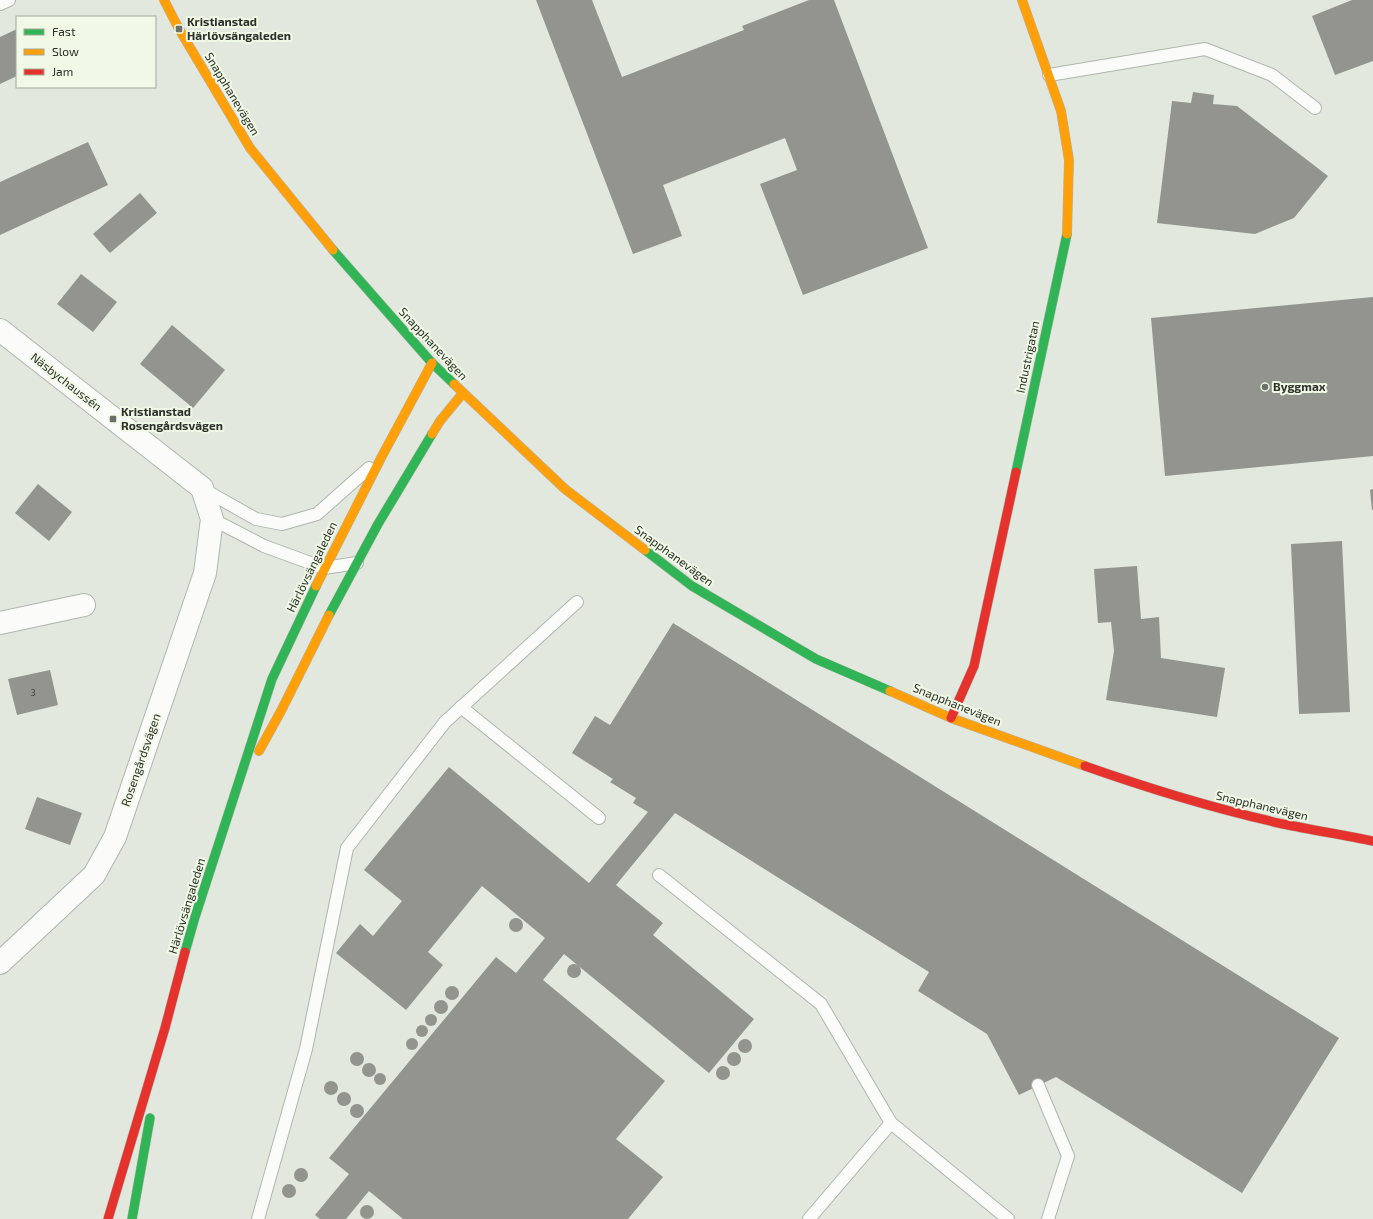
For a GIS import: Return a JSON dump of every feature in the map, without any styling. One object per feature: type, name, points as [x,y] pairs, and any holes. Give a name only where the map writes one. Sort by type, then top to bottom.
[{"type":"main road","name":"Snapphanevägen","points":[[164,0],[179,29],[250,148],[337,254],[432,363],[565,488],[692,586],[816,659],[951,718],[1144,787],[1214,807],[1283,824],[1373,841]]},
{"type":"main road","name":"Industrigatan","points":[[951,718],[974,666],[1068,229],[1069,160],[1061,111],[1022,0]]},
{"type":"main road","name":"Härlövsängaleden","points":[[108,1219],[165,1028],[195,917],[272,679],[324,568],[432,363]]},
{"type":"main road","name":"Härlövsängaleden","points":[[236,792],[281,711],[318,635],[378,524],[437,427],[463,393]]},
{"type":"main road","name":"Härlövsängaleden","points":[[132,1219],[165,1028]]},
{"type":"street","name":"Näsbychaussén","points":[[0,330],[202,488]]},
{"type":"street","points":[[202,488],[212,519]]},
{"type":"street","name":"Rosengårdsvägen","points":[[0,963],[94,875],[115,837],[205,573],[212,519]]},
{"type":"street","points":[[0,623],[84,605]]},
{"type":"lane","points":[[0,4],[9,0]]},
{"type":"lane","points":[[1049,75],[1204,49],[1272,75],[1315,108]]},
{"type":"lane","points":[[202,488],[256,519],[282,524],[317,514],[381,458]]},
{"type":"lane","points":[[212,519],[264,546],[324,568],[357,563]]},
{"type":"lane","points":[[258,1219],[306,1048],[347,848],[445,722],[577,602]]},
{"type":"lane","points":[[461,707],[598,818]]},
{"type":"lane","points":[[659,875],[821,1004],[890,1123],[1008,1219]]},
{"type":"lane","points":[[1038,1085],[1068,1156],[1048,1219]]},
{"type":"lane","points":[[809,1219],[890,1123]]},
{"type":"building","points":[[536,0],[592,0],[622,77],[744,30],[742,26],[809,0],[834,0],[928,248],[803,295],[760,184],[797,170],[785,138],[663,185],[682,236],[633,254]]},
{"type":"building","points":[[1352,0],[1373,0],[1373,61],[1335,75],[1312,16]]},
{"type":"building","points":[[16,29],[16,76],[0,84],[0,37]]},
{"type":"building","points":[[1193,92],[1214,95],[1213,104],[1237,106],[1328,176],[1294,218],[1255,234],[1157,223],[1172,101],[1191,103]]},
{"type":"building","points":[[88,142],[108,185],[0,235],[0,182]]},
{"type":"building","points":[[140,193],[157,213],[110,253],[93,234]]},
{"type":"building","points":[[81,274],[117,302],[93,332],[57,304]]},
{"type":"building","name":"Byggmax","points":[[1373,297],[1373,456],[1165,476],[1151,318]]},
{"type":"building","points":[[172,325],[225,370],[193,408],[140,364]]},
{"type":"building","points":[[38,484],[72,512],[49,541],[15,513]]},
{"type":"building","points":[[1373,489],[1373,510],[1372,510],[1370,490]]},
{"type":"building","points":[[1342,541],[1350,712],[1299,714],[1291,544]]},
{"type":"building","points":[[1137,566],[1141,619],[1159,617],[1161,658],[1225,668],[1217,717],[1106,700],[1114,651],[1111,622],[1098,623],[1094,569]]},
{"type":"building","points":[[673,623],[1339,1038],[1242,1193],[1056,1077],[1019,1095],[987,1034],[918,991],[929,972],[675,813],[616,885],[663,923],[653,935],[754,1019],[709,1073],[564,954],[543,980],[665,1081],[616,1139],[663,1177],[628,1219],[403,1219],[369,1191],[346,1219],[320,1219],[315,1215],[349,1174],[329,1158],[496,957],[516,973],[545,938],[482,886],[428,952],[443,965],[406,1010],[336,953],[360,924],[373,936],[402,901],[364,870],[449,767],[589,883],[648,812],[633,803],[636,798],[610,782],[613,779],[572,753],[595,716],[610,725]]},
{"type":"building","points":[[50,670],[58,705],[17,715],[8,679]]},
{"type":"building","points":[[37,797],[82,813],[70,845],[25,829]]},
{"type":"building","points":[[516,918],[521,920],[523,925],[521,930],[516,932],[511,930],[509,925],[511,920]]},
{"type":"building","points":[[574,964],[579,966],[581,971],[579,976],[574,978],[569,976],[567,971],[569,966]]},
{"type":"building","points":[[449,986],[455,986],[459,990],[459,996],[455,1000],[449,1000],[445,996],[445,990]]},
{"type":"building","points":[[438,1000],[444,1000],[448,1004],[448,1010],[444,1014],[438,1014],[434,1010],[434,1004]]},
{"type":"building","points":[[429,1014],[433,1014],[437,1020],[433,1026],[429,1026],[425,1022],[425,1018]]},
{"type":"building","points":[[420,1025],[424,1025],[428,1031],[424,1037],[420,1037],[416,1033],[416,1029]]},
{"type":"building","points":[[410,1038],[414,1038],[418,1044],[414,1050],[410,1050],[406,1046],[406,1042]]},
{"type":"building","points":[[745,1039],[750,1041],[752,1046],[750,1051],[745,1053],[740,1051],[738,1046],[740,1041]]},
{"type":"building","points":[[357,1052],[362,1054],[364,1059],[362,1064],[357,1066],[352,1064],[350,1059],[352,1054]]},
{"type":"building","points":[[734,1052],[739,1054],[741,1059],[739,1064],[734,1066],[729,1064],[727,1059],[729,1054]]},
{"type":"building","points":[[369,1063],[374,1065],[376,1070],[374,1075],[369,1077],[364,1075],[362,1070],[364,1065]]},
{"type":"building","points":[[723,1066],[728,1068],[730,1073],[728,1078],[723,1080],[718,1078],[716,1073],[718,1068]]},
{"type":"building","points":[[378,1073],[382,1073],[386,1079],[382,1085],[378,1085],[374,1081],[374,1077]]},
{"type":"building","points":[[328,1081],[334,1081],[338,1085],[338,1091],[334,1095],[328,1095],[324,1091],[324,1085]]},
{"type":"building","points":[[341,1092],[347,1092],[351,1096],[351,1102],[347,1106],[341,1106],[337,1102],[337,1096]]},
{"type":"building","points":[[354,1104],[360,1104],[364,1108],[364,1114],[360,1118],[354,1118],[350,1114],[350,1108]]},
{"type":"building","points":[[298,1168],[304,1168],[308,1172],[308,1178],[304,1182],[298,1182],[294,1178],[294,1172]]},
{"type":"building","points":[[286,1184],[292,1184],[296,1188],[296,1194],[292,1198],[286,1198],[282,1194],[282,1188]]},
{"type":"building","points":[[364,1205],[370,1205],[374,1209],[374,1215],[370,1219],[364,1219],[360,1215],[360,1209]]},
{"type":"traffic: fast","points":[[1016,472],[1067,234]]},
{"type":"traffic: fast","points":[[333,250],[432,363],[454,384]]},
{"type":"traffic: fast","points":[[329,615],[378,524],[432,434]]},
{"type":"traffic: fast","points":[[645,550],[692,586],[816,659],[890,691]]},
{"type":"traffic: fast","points":[[185,952],[272,679],[316,586]]},
{"type":"traffic: fast","points":[[132,1219],[150,1118]]},
{"type":"traffic: slow","points":[[164,0],[179,29],[250,148],[333,250]]},
{"type":"traffic: slow","points":[[1022,0],[1061,111],[1069,160],[1067,234]]},
{"type":"traffic: slow","points":[[316,586],[381,458],[432,363]]},
{"type":"traffic: slow","points":[[454,384],[565,489],[645,550]]},
{"type":"traffic: slow","points":[[432,434],[440,421],[463,393]]},
{"type":"traffic: slow","points":[[259,751],[281,711],[329,615]]},
{"type":"traffic: slow","points":[[890,691],[951,718],[1085,766]]},
{"type":"traffic: jam","points":[[951,718],[974,666],[1016,472]]},
{"type":"traffic: jam","points":[[1085,766],[1159,791],[1233,812],[1283,824],[1373,841]]},
{"type":"traffic: jam","points":[[108,1219],[165,1028],[185,952]]},
{"type":"place","name":"Kristianstad Härlövsängaleden","points":[[179,29]]},
{"type":"place","name":"Byggmax","points":[[1265,387]]},
{"type":"place","name":"Kristianstad Rosengårdsvägen","points":[[113,419]]}]
